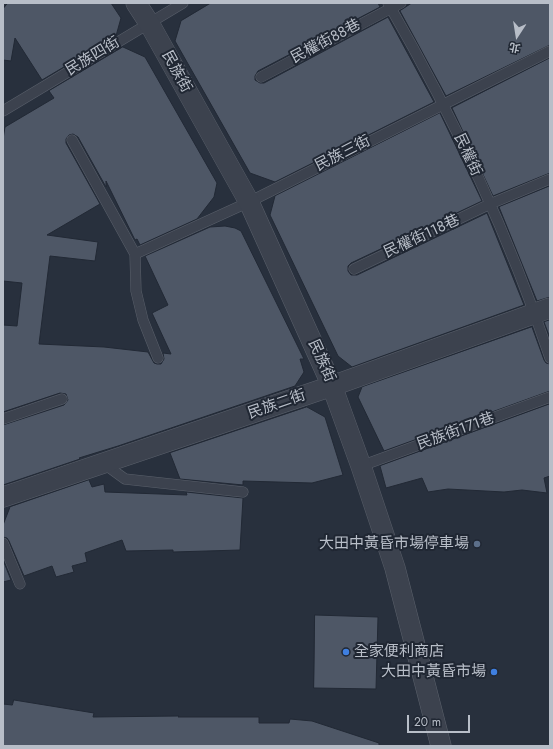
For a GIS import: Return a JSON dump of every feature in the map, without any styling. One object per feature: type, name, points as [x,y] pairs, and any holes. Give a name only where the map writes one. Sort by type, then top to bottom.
[{"type":"street","name":"民族街","points":[[136,3],[149,23],[248,202],[332,386],[361,466],[397,575],[440,746]]},
{"type":"street","name":"民族二街","points":[[3,496],[332,386],[542,310]]},
{"type":"lane","name":"民族四街","points":[[3,111],[183,3]]},
{"type":"lane","name":"民權街88巷","points":[[261,77],[390,5],[401,3]]},
{"type":"lane","name":"民權街","points":[[390,5],[443,104],[542,310]]},
{"type":"lane","name":"民族三街","points":[[135,254],[248,202],[550,51]]},
{"type":"lane","points":[[72,140],[135,254],[136,291],[143,320],[158,358]]},
{"type":"lane","name":"民權街118巷","points":[[354,269],[490,204],[550,179]]},
{"type":"lane","points":[[542,310],[550,358]]},
{"type":"lane","name":"民族街171巷","points":[[361,466],[550,397]]},
{"type":"lane","points":[[3,419],[62,399]]},
{"type":"lane","points":[[103,463],[125,479],[243,492]]},
{"type":"lane","points":[[3,543],[20,584]]},
{"type":"building","points":[[8,3],[111,3],[121,18],[116,36],[42,80],[15,38],[11,61],[3,60],[3,9]]},
{"type":"building","points":[[211,3],[378,3],[380,7],[258,71],[255,76],[255,80],[260,83],[264,83],[388,17],[434,102],[275,182],[250,173],[175,41],[181,21]]},
{"type":"building","points":[[412,3],[550,3],[550,45],[446,96],[400,11]]},
{"type":"building","points":[[123,47],[145,57],[217,183],[214,197],[197,219],[140,245],[137,239],[135,240],[106,181],[106,187],[78,137],[73,134],[69,135],[66,139],[66,143],[100,204],[47,235],[98,242],[95,261],[50,256],[39,344],[104,347],[148,352],[154,363],[161,364],[164,359],[163,353],[171,354],[152,313],[168,305],[145,256],[210,227],[225,226],[241,231],[304,359],[300,359],[304,372],[295,386],[3,485],[3,425],[64,405],[68,400],[66,394],[60,393],[3,412],[3,325],[17,326],[22,283],[3,281],[3,139],[5,127],[54,98],[49,91]]},
{"type":"building","points":[[550,58],[550,173],[493,196],[452,108]]},
{"type":"building","points":[[440,113],[482,201],[351,263],[348,266],[348,271],[351,275],[357,275],[487,213],[524,305],[352,367],[338,356],[270,215],[275,196]]},
{"type":"building","points":[[550,186],[550,297],[537,301],[499,207]]},
{"type":"building","points":[[550,320],[550,338],[544,322]]},
{"type":"building","points":[[532,327],[544,360],[546,363],[550,364],[550,391],[384,451],[358,397],[362,387]]},
{"type":"building","points":[[550,404],[550,476],[544,478],[547,493],[522,490],[504,492],[448,489],[428,492],[422,478],[386,488],[380,466]]},
{"type":"building","points":[[307,407],[325,417],[343,475],[312,483],[243,481],[243,485],[180,479],[170,453]]},
{"type":"building","points":[[89,480],[92,487],[104,484],[105,492],[187,495],[186,492],[243,498],[240,550],[173,552],[173,550],[126,551],[122,540],[85,553],[87,562],[72,566],[74,572],[56,577],[52,566],[24,576],[9,541],[7,538],[3,537],[3,525],[10,507]]},
{"type":"building","points":[[3,560],[11,580],[3,582]]},
{"type":"building","name":"全家便利商店","points":[[315,615],[378,617],[376,689],[314,688]]},
{"type":"building","points":[[14,700],[94,713],[93,717],[259,717],[259,723],[289,723],[290,719],[312,721],[379,743],[379,746],[3,746],[3,704],[12,705]]},
{"type":"place","name":"大田中黃昏市場停車場","points":[[477,544]]},
{"type":"place","name":"全家便利商店","points":[[346,652]]},
{"type":"place","name":"大田中黃昏市場","points":[[494,672]]}]
